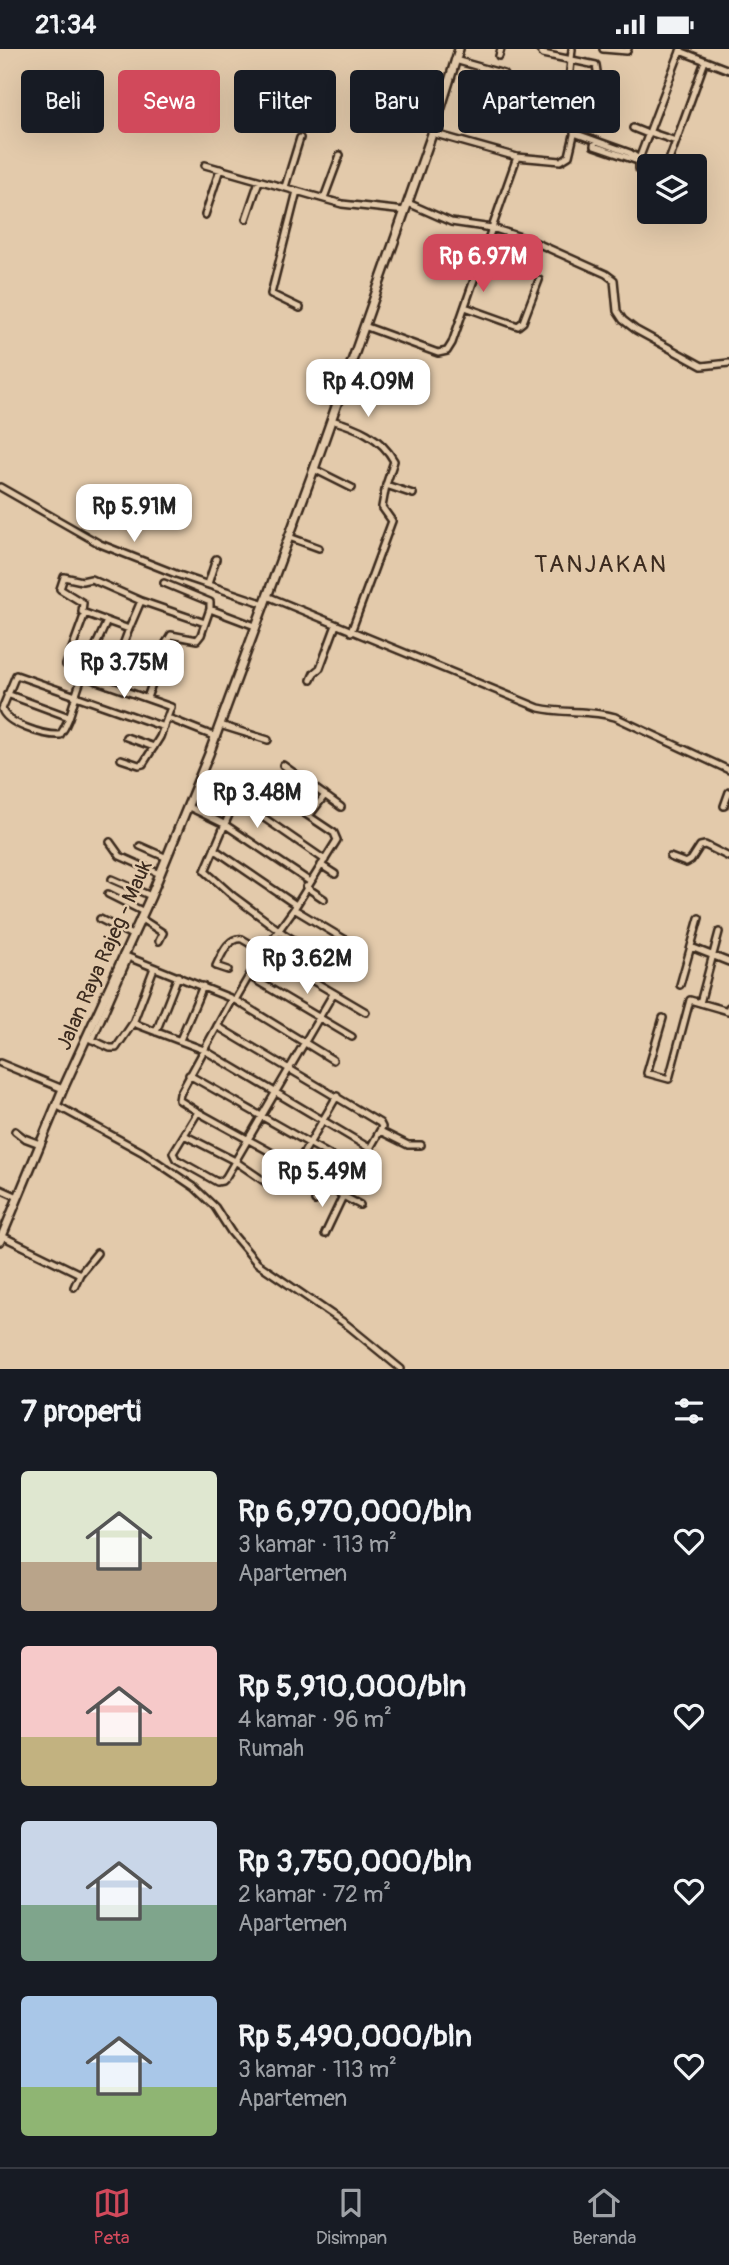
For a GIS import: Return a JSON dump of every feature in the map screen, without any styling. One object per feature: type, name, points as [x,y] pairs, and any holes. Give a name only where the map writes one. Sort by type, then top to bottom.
[{"type":"main road","name":"Jalan Raya Rajeg - Mauk","points":[[1,1239],[63,1090],[126,957],[132,935],[189,807],[216,737],[407,207],[459,49]]},
{"type":"street","points":[[499,56],[501,49]]},
{"type":"street","points":[[539,49],[543,54],[596,65],[597,70]]},
{"type":"street","points":[[569,70],[572,49]]},
{"type":"street","points":[[603,49],[620,52],[628,49]]},
{"type":"street","points":[[641,154],[680,50],[729,70]]},
{"type":"street","points":[[455,60],[490,70]]},
{"type":"street","points":[[671,154],[705,61]]},
{"type":"street","points":[[633,128],[676,141]]},
{"type":"street","points":[[432,134],[517,157],[561,161],[569,156],[574,134],[595,141],[594,146],[637,160]]},
{"type":"street","points":[[285,187],[300,138]]},
{"type":"street","points":[[324,198],[340,155]]},
{"type":"street","points":[[364,326],[438,353],[452,343],[517,157]]},
{"type":"street","points":[[205,165],[356,207],[407,207],[451,222],[492,228],[530,240],[614,280],[617,311],[623,320],[636,330],[702,366],[729,363]]},
{"type":"street","points":[[205,215],[220,169]]},
{"type":"street","points":[[246,219],[259,181]]},
{"type":"street","points":[[298,191],[271,294],[300,308]]},
{"type":"street","points":[[465,307],[518,326],[523,322],[539,280]]},
{"type":"street","points":[[331,420],[361,430],[387,450],[394,461],[382,507],[392,521],[351,632]]},
{"type":"street","points":[[314,469],[352,488]]},
{"type":"street","points":[[386,485],[413,494]]},
{"type":"street","points":[[0,487],[100,544],[183,577],[266,600],[336,625],[539,708],[558,712],[596,712],[615,717],[729,770]]},
{"type":"street","points":[[289,537],[319,548]]},
{"type":"street","points":[[208,584],[216,559]]},
{"type":"street","points":[[129,629],[81,610],[83,603],[60,588],[64,577],[82,581],[91,579],[141,601],[205,623]]},
{"type":"street","points":[[147,698],[169,636],[197,640],[210,610],[210,601],[164,583]]},
{"type":"street","points":[[108,685],[141,601]]},
{"type":"street","points":[[210,610],[255,626]]},
{"type":"street","points":[[66,665],[85,613]]},
{"type":"street","points":[[107,621],[83,676],[75,697],[69,717],[62,732],[57,736],[14,723],[5,717],[2,709],[16,675],[75,697],[164,727]]},
{"type":"street","points":[[311,680],[320,668],[336,625]]},
{"type":"street","points":[[83,676],[171,707],[164,727],[142,766],[121,759]]},
{"type":"street","points":[[7,694],[69,717]]},
{"type":"street","points":[[168,718],[216,737]]},
{"type":"street","points":[[220,725],[268,740]]},
{"type":"street","points":[[126,737],[154,747]]},
{"type":"street","points":[[283,765],[341,807]]},
{"type":"street","points":[[313,952],[288,937],[279,929],[233,896],[206,873],[206,867],[225,824],[239,801],[255,783],[258,782],[334,833],[335,844],[309,881],[295,907],[279,929],[263,952],[189,1075],[179,1100],[360,1205]]},
{"type":"street","points":[[724,806],[729,792]]},
{"type":"street","points":[[309,816],[324,795]]},
{"type":"street","points":[[239,801],[323,862],[335,874]]},
{"type":"street","points":[[189,807],[225,824],[309,881]]},
{"type":"street","points":[[110,842],[120,856],[160,874]]},
{"type":"street","points":[[670,857],[686,863],[700,846],[705,845],[729,857]]},
{"type":"street","points":[[140,846],[167,858]]},
{"type":"street","points":[[214,849],[354,945]]},
{"type":"street","points":[[112,879],[151,896]]},
{"type":"street","points":[[306,887],[324,898]]},
{"type":"street","points":[[108,894],[142,915],[163,933],[159,941]]},
{"type":"street","points":[[680,985],[699,918]]},
{"type":"street","points":[[100,919],[132,935]]},
{"type":"street","points":[[700,1003],[719,932]]},
{"type":"street","points":[[228,971],[216,966],[232,940],[242,939],[366,1012]]},
{"type":"street","points":[[691,947],[729,962]]},
{"type":"street","points":[[126,957],[234,1000],[333,1061]]},
{"type":"street","points":[[89,1039],[116,1048],[133,1023],[154,968]]},
{"type":"street","points":[[249,976],[352,1037]]},
{"type":"street","points":[[156,1032],[178,977]]},
{"type":"street","points":[[180,1040],[203,986]]},
{"type":"street","points":[[198,1112],[173,1151],[173,1156],[212,1180],[222,1181],[333,994]]},
{"type":"street","points":[[663,1018],[647,1073],[669,1079],[690,1000],[728,1011],[729,1007]]},
{"type":"street","points":[[133,1023],[204,1050],[371,1149]]},
{"type":"street","points":[[218,1026],[380,1123],[380,1131],[325,1234]]},
{"type":"street","points":[[0,1063],[63,1090]]},
{"type":"street","points":[[189,1075],[358,1171]]},
{"type":"street","points":[[296,1166],[337,1096]]},
{"type":"street","points":[[57,1105],[142,1152],[194,1187],[215,1207],[240,1244],[257,1263],[335,1316],[401,1369]]},
{"type":"street","points":[[15,1131],[40,1144]]},
{"type":"street","points":[[380,1131],[408,1145],[421,1145]]},
{"type":"street","points":[[184,1135],[234,1161],[278,1190],[307,1173]]},
{"type":"street","points":[[315,1201],[324,1184]]},
{"type":"street","points":[[0,1189],[18,1197]]},
{"type":"street","points":[[1,1239],[80,1274]]},
{"type":"street","points":[[74,1287],[80,1274],[97,1253]]},
{"type":"district","name":"TANJAKAN","points":[[601,564]]}]
